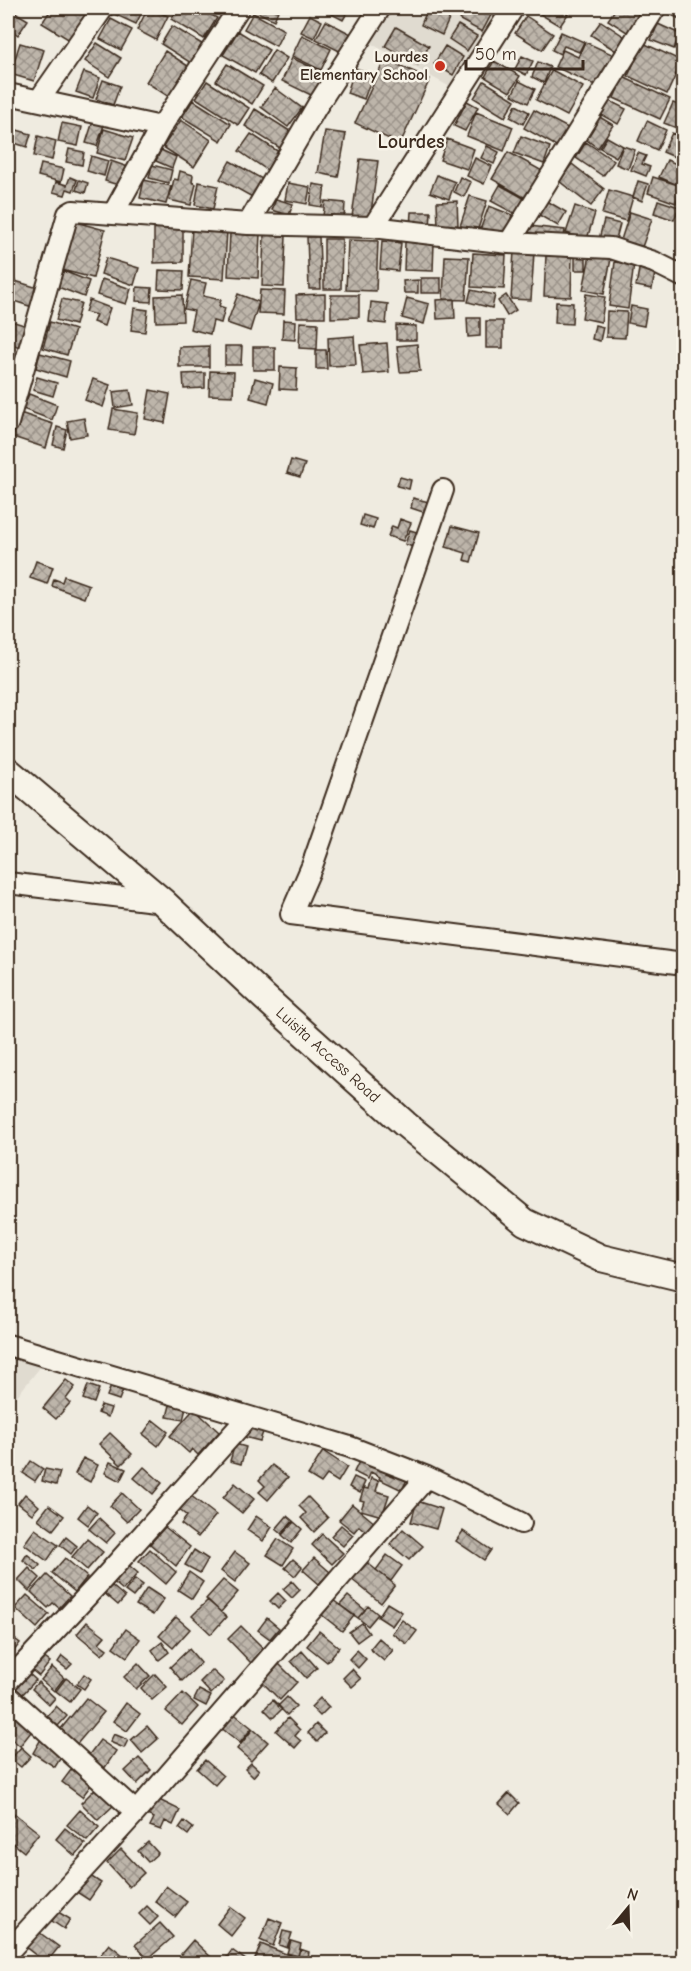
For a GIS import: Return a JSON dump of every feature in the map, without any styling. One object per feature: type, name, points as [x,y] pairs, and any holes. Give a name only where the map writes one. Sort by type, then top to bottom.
[{"type":"main road","name":"Luisita Access Road","points":[[8,771],[163,902],[405,1124],[525,1222],[601,1258],[684,1278]]},
{"type":"street","points":[[39,100],[103,8]]},
{"type":"street","points":[[113,214],[161,127],[239,8]]},
{"type":"street","points":[[248,224],[316,105],[380,8]]},
{"type":"street","points":[[373,227],[513,8]]},
{"type":"street","points":[[508,243],[655,8]]},
{"type":"street","points":[[8,94],[161,127]]},
{"type":"street","points":[[8,423],[68,214],[73,211],[248,224],[373,227],[508,243],[612,248],[654,262],[684,277]]},
{"type":"street","points":[[443,490],[312,867],[291,914],[684,964]]},
{"type":"street","points":[[8,883],[163,902]]},
{"type":"street","points":[[8,1345],[350,1447],[427,1477],[521,1523]]},
{"type":"street","points":[[8,1681],[248,1417]]},
{"type":"street","points":[[8,1952],[136,1812],[427,1477]]},
{"type":"street","points":[[8,1696],[136,1812]]},
{"type":"shaded area","name":"Lourdes Elementary School","points":[[393,8],[504,8],[454,89],[370,43]]},
{"type":"shaded area","points":[[8,1354],[42,1365],[8,1407]]},
{"type":"building","points":[[8,8],[28,20],[18,35],[8,28]]},
{"type":"building","points":[[52,8],[74,8],[88,16],[73,42],[42,23]]},
{"type":"building","points":[[117,8],[144,8],[136,24],[114,14]]},
{"type":"building","points":[[148,8],[168,16],[156,40],[137,30]]},
{"type":"building","points":[[179,8],[199,8],[217,18],[204,39],[171,19]]},
{"type":"building","points":[[257,8],[271,8],[278,11],[274,20],[255,11]]},
{"type":"building","points":[[325,8],[350,8],[343,20],[324,10]]},
{"type":"building","points":[[428,8],[454,8],[442,35],[421,25]]},
{"type":"building","points":[[467,8],[476,8],[491,15],[482,32],[460,20]]},
{"type":"building","points":[[544,8],[572,8],[560,26],[540,14]]},
{"type":"building","points":[[616,8],[646,8],[630,34],[608,20]]},
{"type":"building","points":[[673,8],[684,8],[684,21],[669,14]]},
{"type":"building","points":[[253,13],[284,30],[276,46],[244,29]]},
{"type":"building","points":[[310,15],[322,21],[314,38],[301,32]]},
{"type":"building","points":[[526,16],[553,34],[542,50],[515,33]]},
{"type":"building","points":[[111,19],[132,30],[121,50],[100,39]]},
{"type":"building","points":[[326,21],[357,37],[347,55],[316,39]]},
{"type":"building","points":[[601,21],[625,37],[616,51],[591,35]]},
{"type":"building","points":[[658,24],[680,34],[674,49],[651,40]]},
{"type":"building","points":[[458,25],[477,36],[467,51],[449,39]]},
{"type":"building","points":[[172,26],[202,44],[191,63],[161,44]]},
{"type":"building","points":[[396,27],[429,46],[418,65],[385,46]]},
{"type":"building","points":[[238,31],[269,50],[255,73],[223,55]]},
{"type":"building","points":[[561,32],[584,42],[579,52],[564,46],[560,54],[552,50]]},
{"type":"building","points":[[302,35],[331,49],[321,70],[292,56]]},
{"type":"building","points":[[585,42],[614,55],[599,87],[555,67],[563,50],[578,57]]},
{"type":"building","points":[[20,43],[44,50],[34,81],[10,74]]},
{"type":"building","points":[[97,43],[121,58],[109,77],[85,61]]},
{"type":"building","points":[[643,43],[682,61],[667,94],[628,76]]},
{"type":"building","points":[[445,46],[463,57],[453,75],[434,64]]},
{"type":"building","points":[[274,50],[287,58],[272,83],[259,75]]},
{"type":"building","points":[[165,51],[188,66],[169,97],[146,82]]},
{"type":"building","points":[[522,56],[533,61],[526,75],[515,69]]},
{"type":"building","points":[[292,58],[326,74],[315,97],[282,81]]},
{"type":"building","points":[[385,59],[430,79],[400,144],[355,123]]},
{"type":"building","points":[[494,61],[520,76],[510,92],[485,77]]},
{"type":"building","points":[[538,62],[550,67],[544,83],[532,77]]},
{"type":"building","points":[[227,64],[263,86],[252,104],[216,81]]},
{"type":"building","points":[[355,68],[373,74],[364,99],[347,93]]},
{"type":"building","points":[[552,70],[583,87],[567,116],[536,100]]},
{"type":"building","points":[[84,72],[100,78],[93,98],[76,92]]},
{"type":"building","points":[[623,77],[670,99],[660,119],[614,98]]},
{"type":"building","points":[[103,80],[120,86],[113,105],[96,99]]},
{"type":"building","points":[[207,81],[249,108],[238,125],[196,98]]},
{"type":"building","points":[[484,81],[515,100],[505,117],[474,98]]},
{"type":"building","points":[[519,81],[535,89],[528,103],[512,95]]},
{"type":"building","points":[[275,88],[302,108],[288,127],[261,107]]},
{"type":"building","points":[[606,99],[626,109],[618,124],[598,113]]},
{"type":"building","points":[[193,100],[231,124],[221,141],[182,117]]},
{"type":"building","points":[[467,101],[478,107],[465,131],[454,126]]},
{"type":"building","points":[[673,103],[684,107],[684,131],[664,123]]},
{"type":"building","points":[[516,105],[529,112],[523,124],[510,117]]},
{"type":"building","points":[[255,109],[293,133],[283,150],[245,126]]},
{"type":"building","points":[[534,110],[568,128],[558,147],[524,128]]},
{"type":"building","points":[[476,112],[513,127],[504,151],[467,136]]},
{"type":"building","points":[[598,116],[613,125],[598,148],[584,138]]},
{"type":"building","points":[[94,118],[105,122],[97,146],[86,143]]},
{"type":"building","points":[[181,120],[211,140],[194,167],[163,147]]},
{"type":"building","points":[[647,121],[666,130],[657,150],[638,141]]},
{"type":"building","points":[[62,123],[82,127],[78,146],[58,142]]},
{"type":"building","points":[[10,128],[31,134],[27,147],[8,141]]},
{"type":"building","points":[[104,129],[133,138],[125,161],[97,153]]},
{"type":"building","points":[[325,131],[346,134],[338,177],[318,173]]},
{"type":"building","points":[[672,133],[684,138],[684,161],[663,152]]},
{"type":"building","points":[[251,134],[279,152],[267,170],[239,151]]},
{"type":"building","points":[[38,136],[56,141],[52,160],[34,156]]},
{"type":"building","points":[[521,136],[550,147],[544,164],[514,153]]},
{"type":"building","points":[[607,137],[623,146],[616,157],[600,148]]},
{"type":"building","points":[[447,139],[474,149],[467,169],[440,160]]},
{"type":"building","points":[[586,142],[614,161],[603,176],[576,158]]},
{"type":"building","points":[[487,146],[499,152],[494,164],[481,158]]},
{"type":"building","points":[[623,146],[635,150],[628,169],[616,164]]},
{"type":"building","points":[[69,149],[84,152],[82,165],[66,162]]},
{"type":"building","points":[[161,150],[176,157],[172,168],[156,161]]},
{"type":"building","points":[[508,152],[544,172],[529,200],[492,179]]},
{"type":"building","points":[[638,153],[646,156],[642,164],[650,167],[646,176],[631,170]]},
{"type":"building","points":[[91,156],[108,161],[104,176],[87,171]]},
{"type":"building","points":[[475,158],[492,166],[484,184],[467,176]]},
{"type":"building","points":[[360,159],[378,161],[370,220],[352,217]]},
{"type":"building","points":[[667,160],[684,167],[684,179],[680,186],[659,177]]},
{"type":"building","points":[[111,161],[128,167],[122,186],[105,181]]},
{"type":"building","points":[[230,161],[264,180],[254,198],[220,179]]},
{"type":"building","points":[[41,164],[64,169],[61,182],[38,176]]},
{"type":"building","points":[[572,164],[604,189],[591,206],[559,181]]},
{"type":"building","points":[[152,165],[172,170],[169,183],[149,178]]},
{"type":"building","points":[[180,171],[193,175],[192,182],[196,184],[191,205],[169,200],[174,179],[178,180]]},
{"type":"building","points":[[437,175],[455,182],[449,199],[430,192]]},
{"type":"building","points":[[70,177],[77,180],[73,191],[67,189],[65,195],[53,192],[56,182],[67,185]]},
{"type":"building","points":[[460,177],[471,182],[464,197],[454,192]]},
{"type":"building","points":[[653,177],[681,186],[676,203],[648,193]]},
{"type":"building","points":[[79,180],[88,183],[85,193],[76,190]]},
{"type":"building","points":[[144,180],[171,186],[166,204],[140,198]]},
{"type":"building","points":[[638,181],[648,184],[642,201],[633,197]]},
{"type":"building","points":[[199,182],[218,186],[213,209],[195,205]]},
{"type":"building","points":[[288,183],[310,187],[307,204],[285,200]]},
{"type":"building","points":[[313,184],[325,186],[322,207],[310,205]]},
{"type":"building","points":[[500,185],[529,201],[521,217],[491,201]]},
{"type":"building","points":[[609,190],[633,197],[626,221],[602,214]]},
{"type":"building","points":[[470,196],[487,201],[477,232],[460,226]]},
{"type":"building","points":[[276,199],[293,204],[289,215],[272,210]]},
{"type":"building","points":[[658,200],[679,207],[674,220],[654,213]]},
{"type":"building","points":[[325,201],[345,203],[344,219],[323,216]]},
{"type":"building","points":[[457,201],[458,225],[438,226],[437,202]]},
{"type":"building","points":[[547,201],[566,212],[558,226],[539,215]]},
{"type":"building","points":[[489,206],[512,215],[504,238],[480,230]]},
{"type":"building","points":[[575,206],[595,213],[587,239],[566,233]]},
{"type":"building","points":[[411,212],[431,212],[430,228],[410,227]]},
{"type":"building","points":[[630,212],[652,219],[642,247],[621,240]]},
{"type":"building","points":[[604,220],[620,224],[615,243],[599,239]]},
{"type":"building","points":[[75,222],[105,230],[93,278],[62,270]]},
{"type":"building","points":[[154,224],[183,224],[183,262],[154,263]]},
{"type":"building","points":[[529,226],[565,230],[563,242],[527,238]]},
{"type":"building","points":[[192,228],[227,231],[224,279],[189,277]]},
{"type":"building","points":[[230,232],[260,233],[258,278],[228,276]]},
{"type":"building","points":[[264,235],[286,236],[284,287],[262,286]]},
{"type":"building","points":[[307,237],[319,237],[321,289],[309,289]]},
{"type":"building","points":[[324,239],[342,239],[341,289],[324,289]]},
{"type":"building","points":[[348,240],[378,241],[376,291],[346,290]]},
{"type":"building","points":[[382,241],[401,243],[398,271],[380,269]]},
{"type":"building","points":[[405,242],[434,243],[433,271],[404,270]]},
{"type":"building","points":[[514,251],[534,252],[531,300],[511,299]]},
{"type":"building","points":[[473,253],[506,255],[504,289],[471,287]]},
{"type":"building","points":[[575,253],[586,253],[586,270],[575,270]]},
{"type":"building","points":[[546,255],[572,257],[571,297],[544,296]]},
{"type":"building","points":[[590,255],[611,259],[604,294],[583,290]]},
{"type":"building","points":[[445,256],[469,257],[466,300],[443,299]]},
{"type":"building","points":[[106,258],[139,268],[134,285],[101,274]]},
{"type":"building","points":[[615,262],[634,264],[628,309],[609,306]]},
{"type":"building","points":[[640,264],[656,267],[652,289],[636,286]]},
{"type":"building","points":[[159,270],[184,271],[183,290],[158,289]]},
{"type":"building","points":[[63,271],[89,281],[84,297],[58,287]]},
{"type":"building","points":[[421,278],[441,278],[441,293],[421,293]]},
{"type":"building","points":[[102,279],[131,289],[126,304],[97,295]]},
{"type":"building","points":[[12,280],[38,288],[32,307],[8,299]]},
{"type":"building","points":[[191,280],[206,283],[203,296],[221,300],[219,306],[225,308],[221,323],[213,321],[210,334],[190,329],[194,311],[184,309]]},
{"type":"building","points":[[418,280],[418,293],[404,293],[403,281]]},
{"type":"building","points":[[137,287],[152,288],[151,302],[136,301]]},
{"type":"building","points":[[260,290],[285,291],[284,314],[258,313]]},
{"type":"building","points":[[471,290],[495,295],[492,308],[468,302]]},
{"type":"building","points":[[238,294],[259,302],[250,331],[227,323]]},
{"type":"building","points":[[325,294],[325,317],[297,317],[296,295]]},
{"type":"building","points":[[586,294],[605,297],[601,322],[582,318]]},
{"type":"building","points":[[182,295],[183,321],[156,322],[155,296]]},
{"type":"building","points":[[331,295],[359,295],[359,317],[331,318]]},
{"type":"building","points":[[506,295],[516,310],[507,316],[498,301]]},
{"type":"building","points":[[407,298],[429,304],[424,324],[402,318]]},
{"type":"building","points":[[62,299],[81,303],[75,325],[56,320]]},
{"type":"building","points":[[454,299],[455,318],[437,319],[436,300]]},
{"type":"building","points":[[89,300],[110,308],[104,326],[93,322],[96,315],[85,312]]},
{"type":"building","points":[[371,302],[388,304],[386,324],[369,322]]},
{"type":"building","points":[[556,302],[573,303],[572,324],[555,323]]},
{"type":"building","points":[[631,306],[647,309],[644,326],[628,323]]},
{"type":"building","points":[[134,308],[148,310],[145,332],[131,330]]},
{"type":"building","points":[[607,311],[627,312],[625,338],[606,337]]},
{"type":"building","points":[[467,318],[480,318],[480,336],[468,337]]},
{"type":"building","points":[[8,320],[27,326],[20,347],[8,343]]},
{"type":"building","points":[[283,320],[296,321],[295,340],[282,339]]},
{"type":"building","points":[[486,321],[503,321],[503,348],[486,348]]},
{"type":"building","points":[[50,322],[75,330],[67,355],[43,348]]},
{"type":"building","points":[[300,322],[318,323],[317,349],[299,348]]},
{"type":"building","points":[[396,325],[416,326],[416,340],[396,340]]},
{"type":"building","points":[[595,325],[603,327],[600,341],[592,339]]},
{"type":"building","points":[[354,336],[356,365],[329,366],[328,338]]},
{"type":"building","points":[[387,343],[389,372],[363,374],[360,345]]},
{"type":"building","points":[[417,344],[420,371],[400,372],[397,346]]},
{"type":"building","points":[[209,346],[209,367],[179,367],[179,347]]},
{"type":"building","points":[[225,346],[242,346],[241,365],[225,365]]},
{"type":"building","points":[[253,347],[275,347],[275,370],[253,370]]},
{"type":"building","points":[[316,350],[326,350],[327,369],[316,369]]},
{"type":"building","points":[[40,353],[70,361],[66,377],[36,368]]},
{"type":"building","points":[[280,367],[297,368],[296,390],[279,389]]},
{"type":"building","points":[[210,371],[234,372],[233,396],[209,395]]},
{"type":"building","points":[[205,373],[205,388],[184,389],[183,374]]},
{"type":"building","points":[[37,377],[57,383],[53,396],[33,390]]},
{"type":"building","points":[[255,378],[273,383],[268,403],[250,398]]},
{"type":"building","points":[[93,379],[110,385],[103,407],[85,400]]},
{"type":"building","points":[[130,390],[133,405],[115,408],[113,392]]},
{"type":"building","points":[[150,390],[170,394],[165,423],[145,419]]},
{"type":"building","points":[[29,394],[57,405],[52,420],[23,409]]},
{"type":"building","points":[[113,409],[138,413],[134,434],[109,430]]},
{"type":"building","points":[[20,413],[53,424],[46,448],[13,437]]},
{"type":"building","points":[[84,418],[87,435],[70,438],[67,421]]},
{"type":"building","points":[[57,427],[67,430],[63,448],[53,445]]},
{"type":"building","points":[[291,460],[305,464],[300,477],[287,473]]},
{"type":"building","points":[[400,477],[411,480],[409,489],[397,486]]},
{"type":"building","points":[[413,498],[429,502],[426,513],[411,508]]},
{"type":"building","points":[[363,515],[376,519],[373,529],[360,525]]},
{"type":"building","points":[[400,519],[411,523],[403,541],[388,536],[392,526],[397,528]]},
{"type":"building","points":[[452,526],[479,533],[471,562],[464,560],[466,553],[446,547]]},
{"type":"building","points":[[410,530],[420,533],[415,548],[405,544]]},
{"type":"building","points":[[36,561],[53,567],[47,584],[30,578]]},
{"type":"building","points":[[64,576],[89,585],[84,598],[52,586],[54,579],[62,582]]},
{"type":"building","points":[[66,1380],[75,1387],[66,1399],[70,1403],[56,1419],[43,1408]]},
{"type":"building","points":[[88,1385],[99,1389],[94,1403],[83,1399]]},
{"type":"building","points":[[111,1386],[123,1390],[119,1400],[107,1396]]},
{"type":"building","points":[[101,1405],[111,1408],[108,1417],[98,1413]]},
{"type":"building","points":[[170,1405],[186,1408],[183,1420],[167,1417]]},
{"type":"building","points":[[194,1409],[219,1432],[198,1455],[192,1449],[189,1453],[170,1436]]},
{"type":"building","points":[[153,1420],[168,1432],[158,1446],[143,1434]]},
{"type":"building","points":[[248,1424],[264,1429],[260,1441],[244,1437]]},
{"type":"building","points":[[110,1433],[132,1454],[121,1465],[99,1444]]},
{"type":"building","points":[[235,1444],[246,1447],[241,1464],[230,1461]]},
{"type":"building","points":[[323,1451],[347,1467],[338,1482],[327,1475],[321,1483],[308,1475]]},
{"type":"building","points":[[363,1453],[409,1475],[402,1490],[379,1479],[380,1477],[371,1472],[368,1479],[354,1472]]},
{"type":"building","points":[[83,1458],[98,1465],[90,1482],[75,1474]]},
{"type":"building","points":[[31,1461],[43,1469],[35,1481],[23,1473]]},
{"type":"building","points":[[110,1462],[126,1469],[120,1481],[105,1473]]},
{"type":"building","points":[[272,1465],[288,1477],[268,1500],[259,1492],[265,1486],[259,1480]]},
{"type":"building","points":[[144,1467],[162,1483],[153,1494],[134,1478]]},
{"type":"building","points":[[45,1469],[60,1472],[56,1485],[42,1481]]},
{"type":"building","points":[[354,1477],[365,1482],[360,1493],[349,1487]]},
{"type":"building","points":[[371,1478],[379,1481],[376,1491],[389,1495],[382,1516],[361,1510],[364,1501],[360,1500],[364,1488],[368,1489]]},
{"type":"building","points":[[235,1483],[254,1499],[242,1513],[223,1498]]},
{"type":"building","points":[[122,1493],[139,1509],[127,1522],[110,1506]]},
{"type":"building","points":[[25,1494],[39,1506],[32,1514],[18,1503]]},
{"type":"building","points":[[190,1495],[216,1515],[198,1537],[181,1524],[187,1516],[178,1509]]},
{"type":"building","points":[[308,1497],[328,1518],[314,1532],[301,1518],[306,1513],[299,1506]]},
{"type":"building","points":[[417,1501],[442,1509],[436,1529],[411,1522]]},
{"type":"building","points":[[352,1504],[376,1524],[368,1533],[359,1526],[354,1532],[339,1520]]},
{"type":"building","points":[[49,1505],[64,1516],[53,1530],[38,1519]]},
{"type":"building","points":[[87,1505],[97,1513],[88,1525],[78,1517]]},
{"type":"building","points":[[256,1516],[272,1527],[263,1541],[247,1530]]},
{"type":"building","points":[[287,1516],[293,1521],[282,1534],[276,1529]]},
{"type":"building","points":[[99,1518],[115,1533],[106,1543],[89,1529]]},
{"type":"building","points":[[294,1522],[302,1529],[291,1543],[282,1535]]},
{"type":"building","points":[[341,1525],[353,1535],[343,1546],[331,1536]]},
{"type":"building","points":[[165,1527],[190,1547],[176,1566],[150,1544]]},
{"type":"building","points":[[35,1529],[58,1545],[47,1561],[24,1544]]},
{"type":"building","points":[[403,1529],[423,1546],[409,1560],[390,1544]]},
{"type":"building","points":[[463,1531],[491,1550],[484,1560],[456,1541]]},
{"type":"building","points":[[322,1534],[343,1553],[332,1564],[312,1545]]},
{"type":"building","points":[[66,1537],[77,1546],[71,1554],[60,1545]]},
{"type":"building","points":[[87,1539],[103,1552],[87,1570],[72,1557]]},
{"type":"building","points":[[278,1539],[293,1549],[283,1565],[267,1555]]},
{"type":"building","points":[[150,1549],[176,1572],[166,1584],[139,1561]]},
{"type":"building","points":[[194,1550],[208,1559],[200,1573],[185,1565]]},
{"type":"building","points":[[235,1552],[250,1563],[235,1582],[221,1571]]},
{"type":"building","points":[[27,1554],[40,1565],[36,1570],[23,1560]]},
{"type":"building","points":[[387,1555],[402,1566],[391,1581],[376,1570]]},
{"type":"building","points":[[65,1558],[87,1577],[75,1592],[52,1573]]},
{"type":"building","points":[[314,1558],[330,1572],[319,1584],[303,1570]]},
{"type":"building","points":[[293,1559],[302,1567],[295,1576],[285,1568]]},
{"type":"building","points":[[365,1561],[395,1585],[381,1603],[351,1579]]},
{"type":"building","points":[[125,1562],[138,1573],[123,1590],[110,1579]]},
{"type":"building","points":[[29,1568],[40,1578],[29,1591],[18,1580]]},
{"type":"building","points":[[189,1572],[203,1582],[192,1599],[178,1590]]},
{"type":"building","points":[[47,1575],[70,1596],[59,1608],[53,1603],[48,1608],[31,1592]]},
{"type":"building","points":[[135,1579],[143,1585],[133,1597],[125,1591]]},
{"type":"building","points":[[223,1580],[238,1592],[221,1612],[206,1599]]},
{"type":"building","points":[[292,1581],[300,1590],[292,1598],[283,1589]]},
{"type":"building","points":[[111,1585],[125,1597],[118,1605],[104,1593]]},
{"type":"building","points":[[147,1588],[164,1599],[153,1615],[136,1605]]},
{"type":"building","points":[[278,1593],[286,1601],[278,1609],[270,1601]]},
{"type":"building","points":[[27,1595],[49,1614],[37,1628],[15,1608]]},
{"type":"building","points":[[348,1596],[365,1610],[358,1618],[340,1605]]},
{"type":"building","points":[[208,1600],[226,1617],[211,1634],[192,1616]]},
{"type":"building","points":[[333,1600],[354,1616],[342,1631],[322,1615]]},
{"type":"building","points":[[387,1603],[402,1612],[392,1626],[378,1617]]},
{"type":"building","points":[[368,1606],[378,1614],[368,1626],[358,1618]]},
{"type":"building","points":[[176,1617],[190,1629],[173,1648],[159,1636]]},
{"type":"building","points":[[267,1618],[279,1628],[270,1639],[258,1630]]},
{"type":"building","points":[[402,1620],[417,1631],[407,1644],[392,1633]]},
{"type":"building","points":[[87,1622],[105,1636],[99,1643],[107,1649],[102,1655],[77,1634]]},
{"type":"building","points":[[362,1623],[369,1633],[357,1642],[349,1632]]},
{"type":"building","points":[[241,1626],[265,1650],[251,1663],[228,1639]]},
{"type":"building","points":[[126,1629],[140,1639],[127,1657],[113,1647]]},
{"type":"building","points":[[319,1631],[339,1647],[327,1662],[307,1646]]},
{"type":"building","points":[[8,1634],[20,1643],[8,1659]]},
{"type":"building","points":[[379,1638],[393,1650],[384,1661],[370,1649]]},
{"type":"building","points":[[162,1642],[169,1652],[159,1660],[152,1650]]},
{"type":"building","points":[[189,1649],[201,1663],[182,1681],[170,1667]]},
{"type":"building","points":[[357,1650],[366,1659],[358,1668],[349,1659]]},
{"type":"building","points":[[302,1651],[317,1668],[306,1678],[291,1661]]},
{"type":"building","points":[[39,1654],[50,1662],[39,1676],[28,1667]]},
{"type":"building","points":[[62,1656],[72,1664],[67,1669],[58,1662]]},
{"type":"building","points":[[138,1663],[150,1676],[136,1689],[124,1677]]},
{"type":"building","points":[[278,1663],[297,1682],[280,1700],[261,1681]]},
{"type":"building","points":[[52,1667],[64,1678],[54,1691],[41,1680]]},
{"type":"building","points":[[352,1669],[361,1679],[352,1687],[343,1678]]},
{"type":"building","points":[[212,1670],[224,1681],[211,1694],[200,1682]]},
{"type":"building","points":[[26,1671],[36,1680],[20,1697],[10,1688]]},
{"type":"building","points":[[84,1674],[91,1679],[84,1689],[77,1684]]},
{"type":"building","points":[[155,1674],[167,1687],[152,1700],[141,1688]]},
{"type":"building","points":[[66,1678],[80,1689],[70,1702],[56,1691]]},
{"type":"building","points":[[38,1682],[55,1698],[49,1705],[32,1689]]},
{"type":"building","points":[[199,1690],[211,1696],[206,1706],[194,1700]]},
{"type":"building","points":[[183,1693],[198,1707],[182,1725],[166,1711]]},
{"type":"building","points":[[287,1697],[296,1706],[287,1715],[278,1706]]},
{"type":"building","points":[[86,1698],[104,1712],[77,1744],[60,1730]]},
{"type":"building","points":[[320,1698],[329,1707],[320,1716],[311,1707]]},
{"type":"building","points":[[273,1700],[282,1709],[273,1718],[264,1709]]},
{"type":"building","points":[[126,1703],[140,1714],[127,1731],[113,1721]]},
{"type":"building","points":[[56,1706],[67,1716],[58,1726],[47,1716]]},
{"type":"building","points":[[8,1707],[35,1727],[20,1746],[8,1736]]},
{"type":"building","points":[[232,1712],[252,1728],[240,1743],[220,1727]]},
{"type":"building","points":[[288,1718],[300,1730],[295,1736],[301,1741],[295,1748],[276,1731]]},
{"type":"building","points":[[316,1724],[325,1733],[317,1742],[308,1733]]},
{"type":"building","points":[[147,1726],[158,1739],[142,1753],[131,1740]]},
{"type":"building","points":[[253,1729],[268,1742],[251,1761],[237,1749]]},
{"type":"building","points":[[114,1734],[128,1740],[124,1748],[110,1742]]},
{"type":"building","points":[[41,1739],[63,1754],[55,1767],[33,1753]]},
{"type":"building","points":[[100,1740],[116,1751],[102,1772],[85,1760]]},
{"type":"building","points":[[21,1747],[31,1756],[21,1767],[11,1759]]},
{"type":"building","points":[[139,1758],[151,1770],[137,1784],[125,1771]]},
{"type":"building","points":[[205,1760],[223,1776],[215,1785],[197,1769]]},
{"type":"building","points":[[251,1763],[259,1770],[253,1777],[245,1769]]},
{"type":"building","points":[[74,1766],[94,1781],[82,1797],[62,1782]]},
{"type":"building","points":[[97,1787],[114,1805],[98,1820],[81,1803]]},
{"type":"building","points":[[509,1793],[519,1803],[510,1814],[499,1804]]},
{"type":"building","points":[[155,1798],[180,1810],[173,1825],[165,1821],[161,1830],[150,1826],[154,1818],[147,1815]]},
{"type":"building","points":[[80,1810],[99,1827],[87,1841],[67,1825]]},
{"type":"building","points":[[15,1814],[39,1833],[24,1852],[8,1839],[8,1824]]},
{"type":"building","points":[[184,1821],[193,1828],[188,1835],[179,1828]]},
{"type":"building","points":[[65,1828],[85,1844],[75,1856],[56,1839]]},
{"type":"building","points":[[148,1842],[158,1853],[148,1862],[138,1851]]},
{"type":"building","points":[[121,1849],[144,1873],[129,1887],[107,1863]]},
{"type":"building","points":[[84,1872],[101,1883],[89,1900],[72,1889]]},
{"type":"building","points":[[166,1886],[187,1902],[175,1917],[155,1901]]},
{"type":"building","points":[[147,1906],[158,1917],[150,1925],[139,1914]]},
{"type":"building","points":[[230,1907],[245,1918],[231,1936],[217,1924]]},
{"type":"building","points":[[58,1912],[70,1919],[64,1929],[52,1921]]},
{"type":"building","points":[[269,1918],[282,1923],[273,1946],[260,1940]]},
{"type":"building","points":[[160,1923],[173,1937],[148,1959],[135,1945]]},
{"type":"building","points":[[36,1930],[59,1947],[46,1963],[24,1946]]},
{"type":"building","points":[[283,1931],[292,1933],[287,1948],[279,1945]]},
{"type":"building","points":[[193,1940],[214,1960],[210,1964],[191,1964],[181,1954]]},
{"type":"building","points":[[291,1941],[301,1944],[298,1956],[287,1953]]},
{"type":"building","points":[[109,1944],[129,1960],[126,1964],[103,1964],[97,1959]]},
{"type":"building","points":[[261,1944],[291,1956],[288,1964],[253,1964]]},
{"type":"building","points":[[300,1949],[309,1952],[307,1964],[296,1964]]},
{"type":"building","points":[[232,1950],[247,1961],[245,1964],[222,1964]]},
{"type":"place","name":"Lourdes Elementary School","points":[[440,66]]},
{"type":"district","name":"Lourdes","points":[[411,141]]}]
